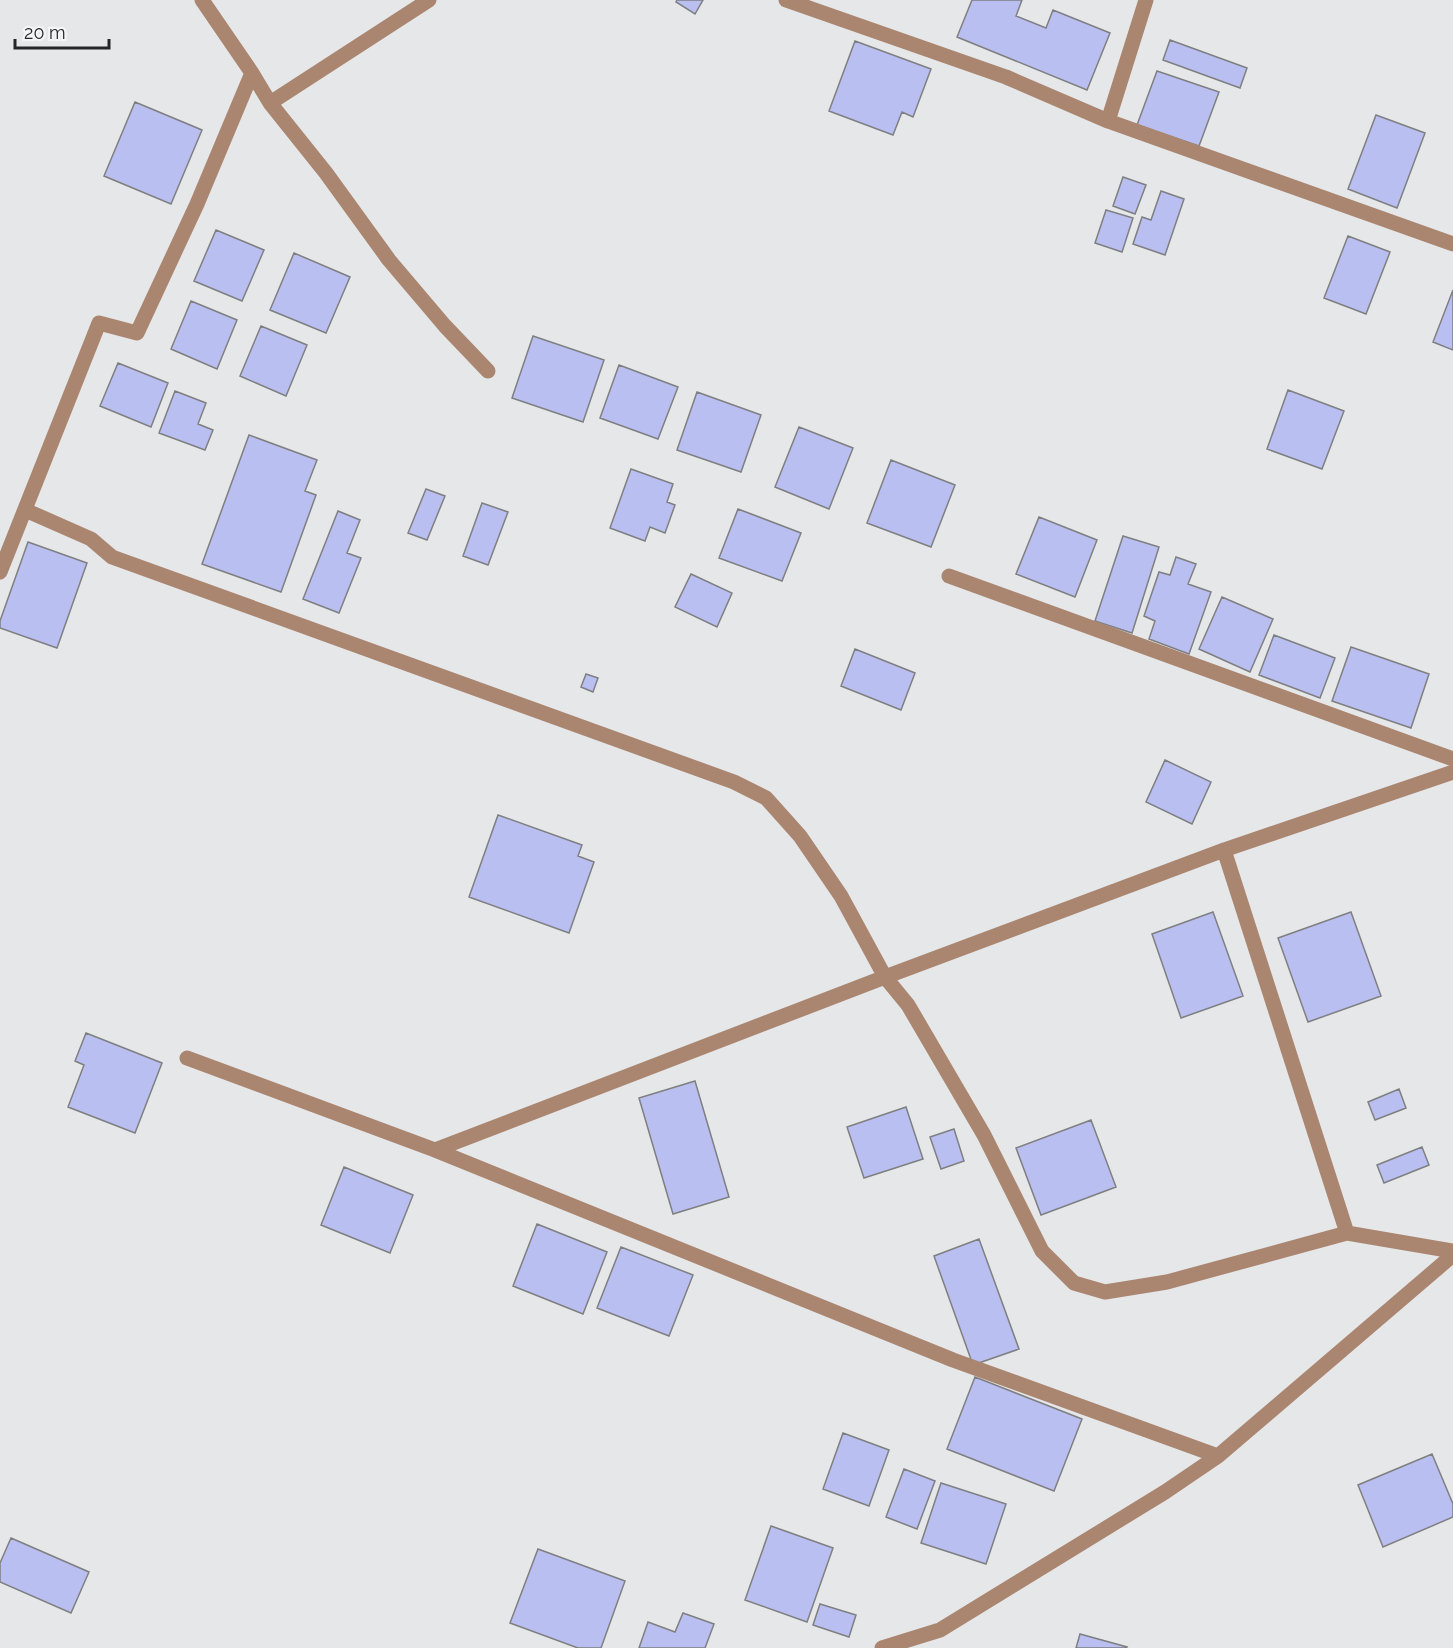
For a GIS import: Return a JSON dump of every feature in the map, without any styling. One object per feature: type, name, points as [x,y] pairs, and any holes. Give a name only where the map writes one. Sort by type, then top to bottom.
[{"type":"street","points":[[202,0],[270,103],[326,173],[388,260],[488,371]]},
{"type":"street","points":[[270,103],[429,0]]},
{"type":"street","points":[[786,0],[1006,76],[1108,121],[1453,244]]},
{"type":"street","points":[[1108,121],[1146,0]]},
{"type":"street","points":[[0,573],[99,323],[137,333],[197,204],[252,73]]},
{"type":"street","points":[[25,510],[91,539],[112,557],[734,782],[766,798],[800,836],[841,896],[885,977],[908,1005],[984,1136],[1042,1251],[1074,1283],[1105,1292],[1167,1282],[1347,1233],[1453,1253]]},
{"type":"street","points":[[949,576],[1453,759]]},
{"type":"street","points":[[435,1150],[1224,849],[1453,772]]},
{"type":"street","points":[[1224,849],[1347,1233]]},
{"type":"street","points":[[187,1058],[435,1150],[953,1360],[1218,1456]]},
{"type":"street","points":[[882,1648],[940,1630],[1165,1492],[1218,1456],[1453,1253]]},
{"type":"building","points":[[677,0],[703,0],[695,14],[676,2]]},
{"type":"building","points":[[972,0],[1022,0],[1016,16],[1046,28],[1053,10],[1110,33],[1087,90],[957,37]]},
{"type":"building","points":[[1170,40],[1247,68],[1240,88],[1163,60]]},
{"type":"building","points":[[855,41],[931,69],[913,117],[902,112],[893,135],[829,111]]},
{"type":"building","points":[[1157,71],[1219,92],[1199,146],[1137,125]]},
{"type":"building","points":[[135,102],[202,130],[171,204],[104,176]]},
{"type":"building","points":[[1376,115],[1425,133],[1397,208],[1348,189]]},
{"type":"building","points":[[1123,177],[1146,185],[1135,214],[1113,206]]},
{"type":"building","points":[[1161,191],[1184,199],[1165,255],[1133,244],[1142,217],[1151,220]]},
{"type":"building","points":[[1106,210],[1133,218],[1122,252],[1095,243]]},
{"type":"building","points":[[216,230],[264,250],[242,301],[194,281]]},
{"type":"building","points":[[1348,236],[1390,252],[1366,314],[1324,298]]},
{"type":"building","points":[[294,253],[350,277],[326,333],[270,310]]},
{"type":"building","points":[[1453,290],[1453,350],[1433,342]]},
{"type":"building","points":[[191,301],[237,320],[217,369],[171,349]]},
{"type":"building","points":[[261,326],[307,345],[286,396],[240,376]]},
{"type":"building","points":[[533,336],[604,360],[583,422],[512,398]]},
{"type":"building","points":[[118,363],[168,383],[151,427],[100,406]]},
{"type":"building","points":[[619,365],[678,387],[658,439],[600,418]]},
{"type":"building","points":[[1288,390],[1344,411],[1322,469],[1267,449]]},
{"type":"building","points":[[175,391],[206,403],[198,424],[213,430],[205,450],[159,433]]},
{"type":"building","points":[[697,392],[761,415],[741,472],[677,450]]},
{"type":"building","points":[[799,427],[853,448],[829,509],[775,487]]},
{"type":"building","points":[[249,435],[317,460],[305,491],[316,495],[281,592],[202,564]]},
{"type":"building","points":[[891,460],[955,485],[931,547],[867,523]]},
{"type":"building","points":[[631,469],[673,484],[667,502],[675,505],[665,533],[650,527],[645,541],[610,528]]},
{"type":"building","points":[[426,489],[445,496],[427,540],[408,533]]},
{"type":"building","points":[[482,503],[508,512],[488,565],[463,556]]},
{"type":"building","points":[[738,509],[801,533],[782,581],[719,558]]},
{"type":"building","points":[[338,511],[360,520],[347,553],[361,558],[339,613],[303,599]]},
{"type":"building","points":[[1039,517],[1097,540],[1075,597],[1016,574]]},
{"type":"building","points":[[1123,536],[1159,547],[1132,633],[1095,621]]},
{"type":"building","points":[[28,542],[87,563],[57,648],[0,628],[0,621]]},
{"type":"building","points":[[1176,557],[1196,564],[1188,584],[1211,592],[1189,654],[1149,639],[1155,621],[1144,616],[1159,572],[1170,575]]},
{"type":"building","points":[[691,574],[732,593],[717,627],[675,607]]},
{"type":"building","points":[[1222,597],[1273,619],[1250,672],[1199,649]]},
{"type":"building","points":[[1274,635],[1335,658],[1320,698],[1259,675]]},
{"type":"building","points":[[1351,647],[1429,674],[1411,728],[1332,701]]},
{"type":"building","points":[[855,649],[915,673],[901,710],[841,686]]},
{"type":"building","points":[[586,674],[598,678],[593,692],[581,687]]},
{"type":"building","points":[[1165,760],[1211,782],[1192,824],[1146,802]]},
{"type":"building","points":[[498,815],[582,845],[578,856],[594,862],[569,933],[469,897]]},
{"type":"building","points":[[1213,912],[1243,996],[1181,1018],[1152,934]]},
{"type":"building","points":[[1351,912],[1381,996],[1308,1022],[1278,938]]},
{"type":"building","points":[[86,1033],[162,1063],[135,1133],[68,1107],[84,1065],[75,1061]]},
{"type":"building","points":[[695,1081],[729,1197],[673,1214],[639,1098]]},
{"type":"building","points":[[1399,1089],[1406,1108],[1375,1120],[1368,1102]]},
{"type":"building","points":[[906,1107],[923,1159],[864,1178],[847,1127]]},
{"type":"building","points":[[1091,1120],[1116,1187],[1041,1215],[1016,1148]]},
{"type":"building","points":[[954,1129],[964,1161],[941,1169],[930,1137]]},
{"type":"building","points":[[1422,1147],[1429,1165],[1384,1183],[1377,1165]]},
{"type":"building","points":[[344,1167],[413,1195],[390,1253],[321,1225]]},
{"type":"building","points":[[537,1224],[607,1252],[583,1314],[513,1286]]},
{"type":"building","points":[[979,1239],[1019,1349],[973,1365],[934,1256]]},
{"type":"building","points":[[621,1247],[693,1275],[669,1336],[597,1308]]},
{"type":"building","points":[[975,1377],[1082,1419],[1054,1491],[947,1449]]},
{"type":"building","points":[[843,1433],[889,1450],[869,1506],[823,1489]]},
{"type":"building","points":[[1432,1454],[1453,1504],[1453,1517],[1383,1547],[1358,1485]]},
{"type":"building","points":[[904,1469],[935,1481],[917,1529],[886,1517]]},
{"type":"building","points":[[941,1483],[1006,1504],[986,1564],[921,1543]]},
{"type":"building","points":[[771,1526],[833,1548],[807,1622],[745,1600]]},
{"type":"building","points":[[11,1538],[89,1572],[71,1613],[0,1582],[0,1563]]},
{"type":"building","points":[[538,1549],[625,1581],[601,1648],[578,1648],[510,1623]]},
{"type":"building","points":[[820,1604],[856,1615],[849,1637],[813,1625]]},
{"type":"building","points":[[683,1613],[714,1624],[705,1648],[639,1648],[648,1622],[675,1632]]},
{"type":"building","points":[[1080,1634],[1127,1647],[1076,1648]]}]
